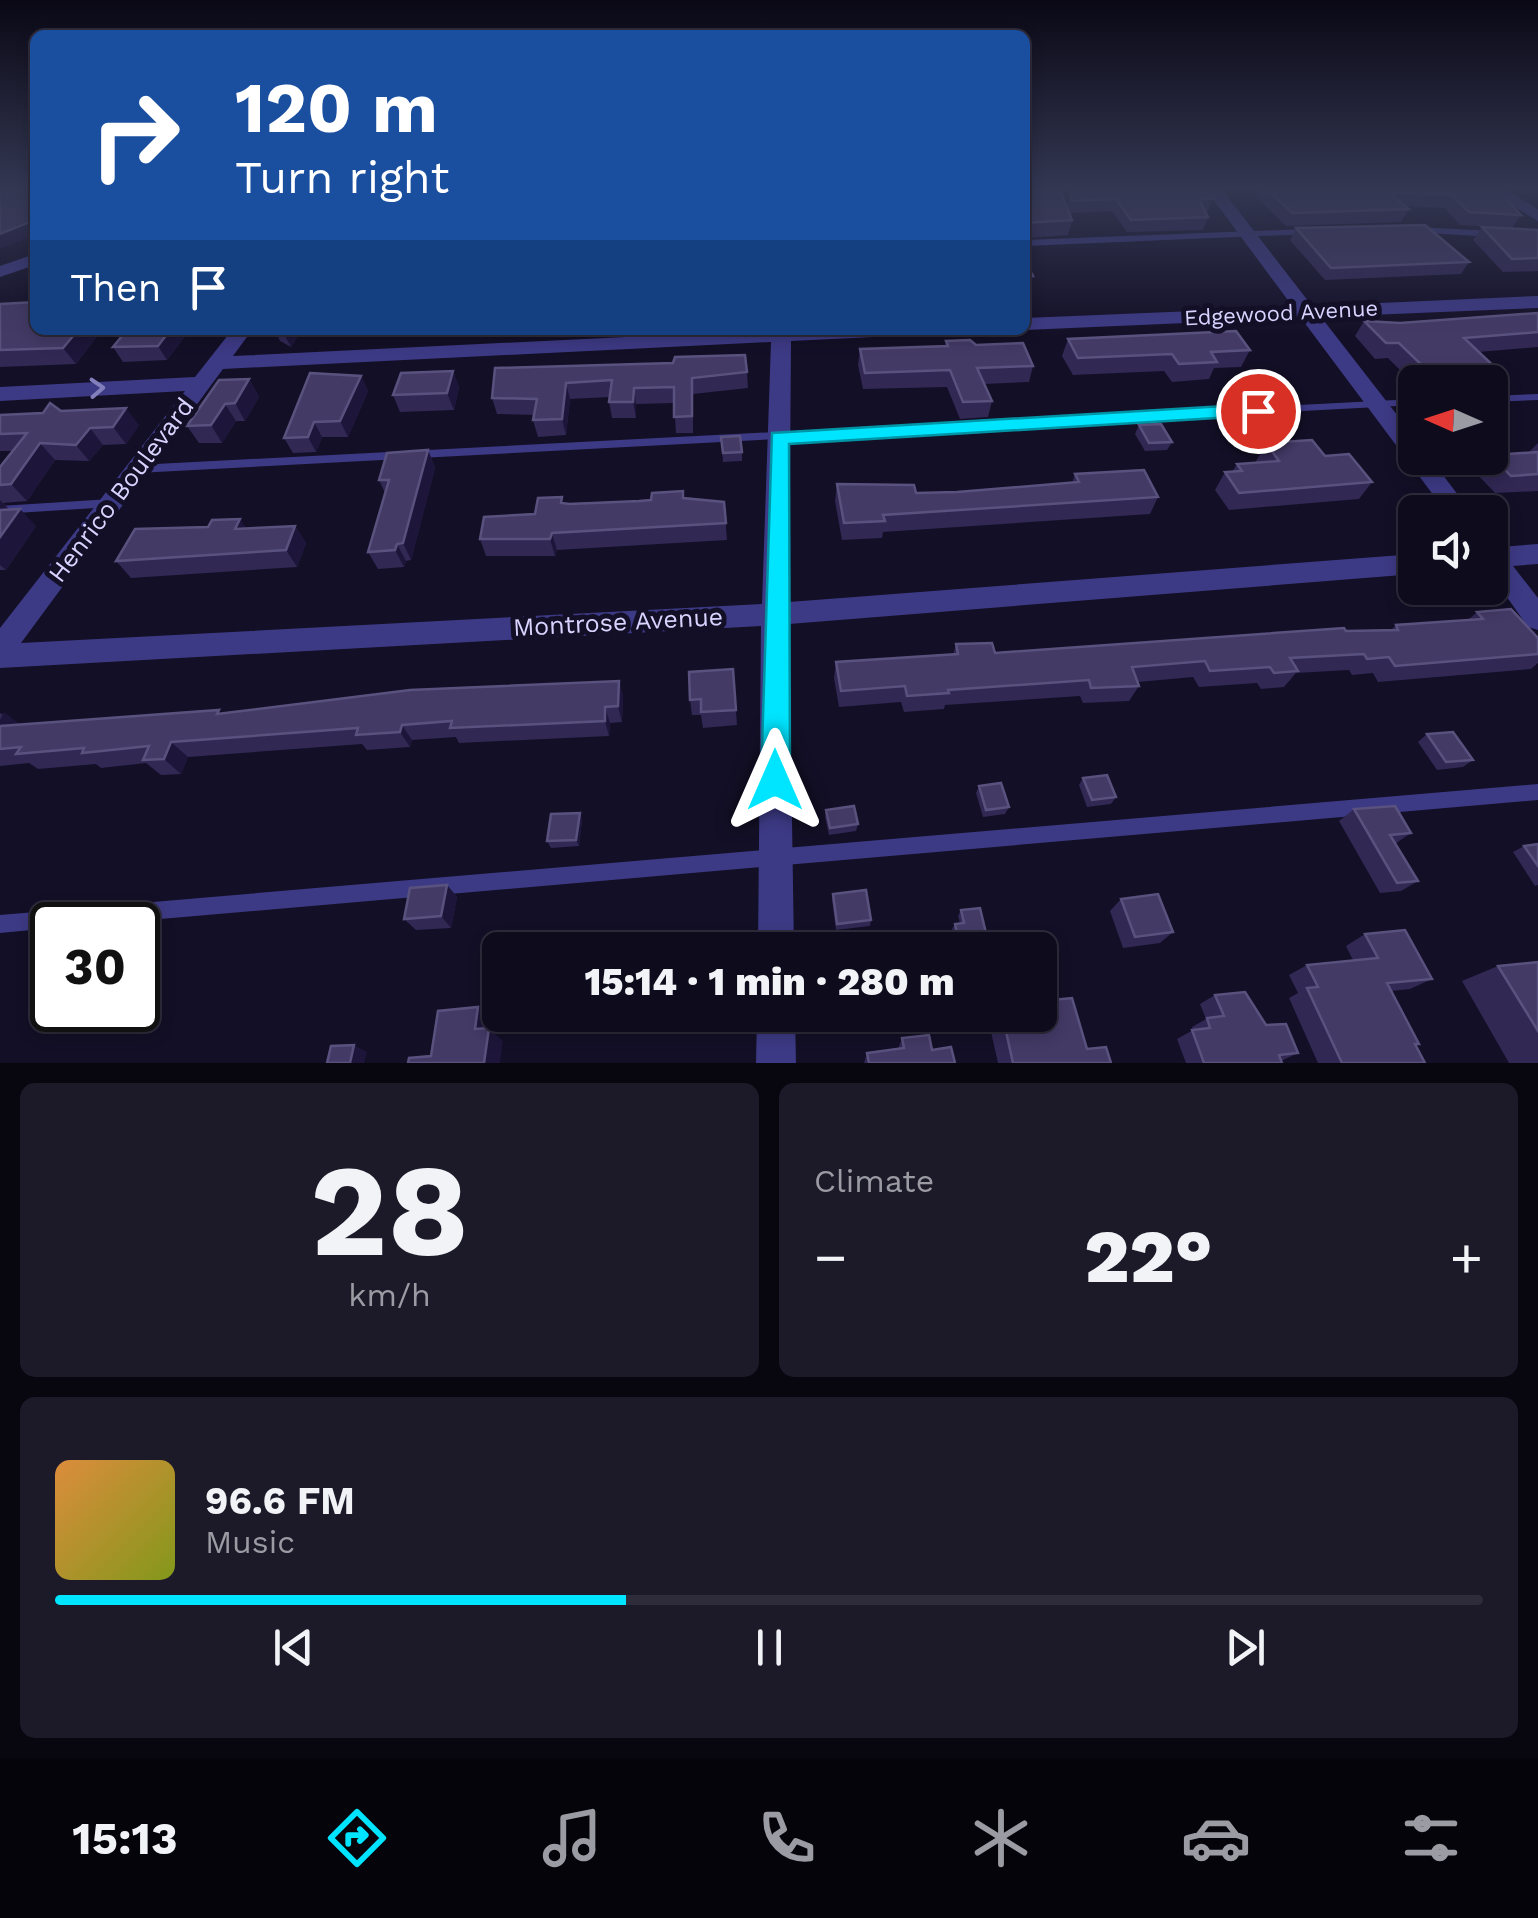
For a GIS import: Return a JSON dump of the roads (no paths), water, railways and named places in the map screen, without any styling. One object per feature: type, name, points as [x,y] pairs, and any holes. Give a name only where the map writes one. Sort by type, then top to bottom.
[{"type":"street","points":[[1250,237],[1398,431]]},
{"type":"street","points":[[0,272],[30,261]]},
{"type":"street","name":"Edgewood Avenue","points":[[1030,324],[1538,302]]},
{"type":"street","name":"Henrico Boulevard","points":[[0,652],[238,335]]},
{"type":"street","points":[[217,362],[725,335]]},
{"type":"street","points":[[776,932],[775,614],[781,335]]},
{"type":"street","points":[[0,394],[202,382]]},
{"type":"street","points":[[1431,475],[1446,495]]},
{"type":"street","points":[[1508,555],[1538,554]]},
{"type":"street","name":"Montrose Avenue","points":[[0,652],[775,614],[1398,565]]},
{"type":"street","points":[[1508,579],[1538,619]]},
{"type":"street","points":[[776,1032],[776,1063]]},
{"type":"lane","points":[[1030,243],[1183,237]]},
{"type":"lane","points":[[1508,398],[1538,397]]},
{"type":"lane","points":[[136,469],[1398,403]]},
{"type":"lane","points":[[0,510],[110,504]]},
{"type":"lane","points":[[0,924],[776,854],[1538,792]]}]
